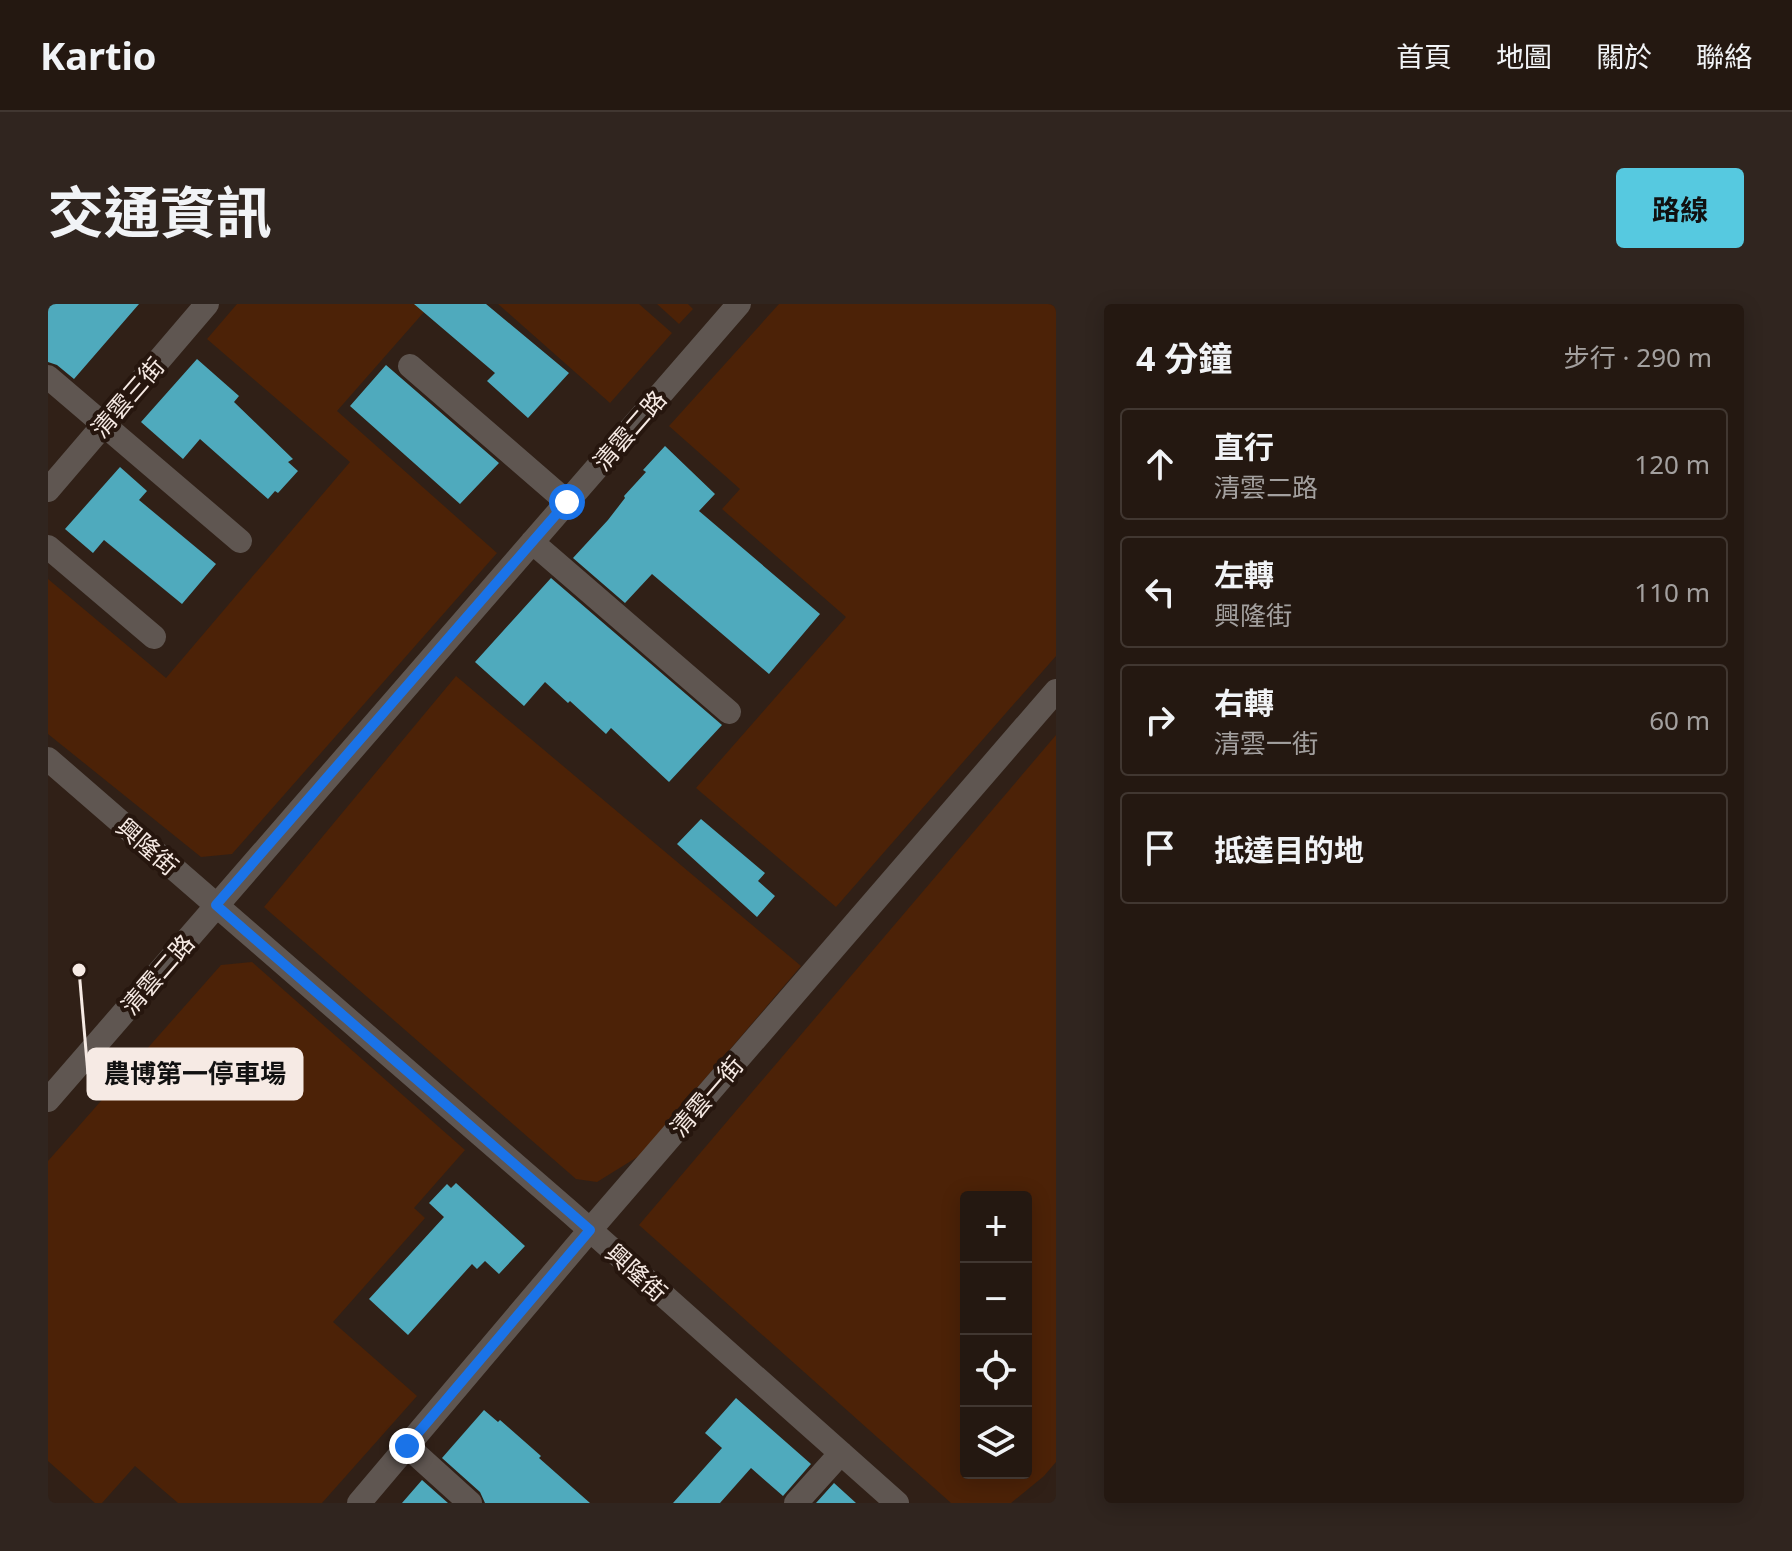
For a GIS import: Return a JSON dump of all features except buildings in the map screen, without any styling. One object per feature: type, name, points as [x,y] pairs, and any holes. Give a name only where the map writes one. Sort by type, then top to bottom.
[{"type":"street","name":"清雲三街","points":[[48,490],[207,304]]},
{"type":"street","name":"清雲二路","points":[[48,1100],[739,304]]},
{"type":"street","points":[[410,366],[567,502]]},
{"type":"street","points":[[48,377],[240,541]]},
{"type":"street","points":[[532,542],[729,712]]},
{"type":"street","points":[[48,547],[154,637]]},
{"type":"street","name":"清雲一街","points":[[359,1503],[590,1230],[1056,691]]},
{"type":"street","name":"興隆街","points":[[48,759],[590,1230],[897,1503]]},
{"type":"street","points":[[407,1446],[470,1503]]},
{"type":"street","points":[[796,1503],[841,1453]]},
{"type":"shaded area","points":[[237,304],[431,304],[337,411],[497,553],[232,854],[201,857],[48,734],[48,579],[166,678],[350,462],[207,339]]},
{"type":"shaded area","points":[[498,304],[639,304],[672,333],[610,403]]},
{"type":"shaded area","points":[[657,304],[688,304],[693,309],[679,324]]},
{"type":"shaded area","points":[[779,304],[1056,304],[1056,656],[836,907],[696,788],[846,617],[722,509],[740,489],[669,426]]},
{"type":"shaded area","points":[[456,676],[801,966],[639,1156],[597,1182],[576,1179],[264,907]]},
{"type":"shaded area","points":[[1056,735],[1056,1462],[1011,1503],[951,1503],[639,1225]]},
{"type":"shaded area","points":[[252,962],[465,1150],[414,1208],[425,1218],[333,1322],[417,1396],[322,1503],[178,1503],[135,1466],[102,1503],[95,1503],[48,1461],[48,1161],[221,965]]},
{"type":"place","name":"農博第一停車場","points":[[79,970]]},
{"type":"route","points":[[407,1446],[590,1230],[216,905],[567,502]]}]
